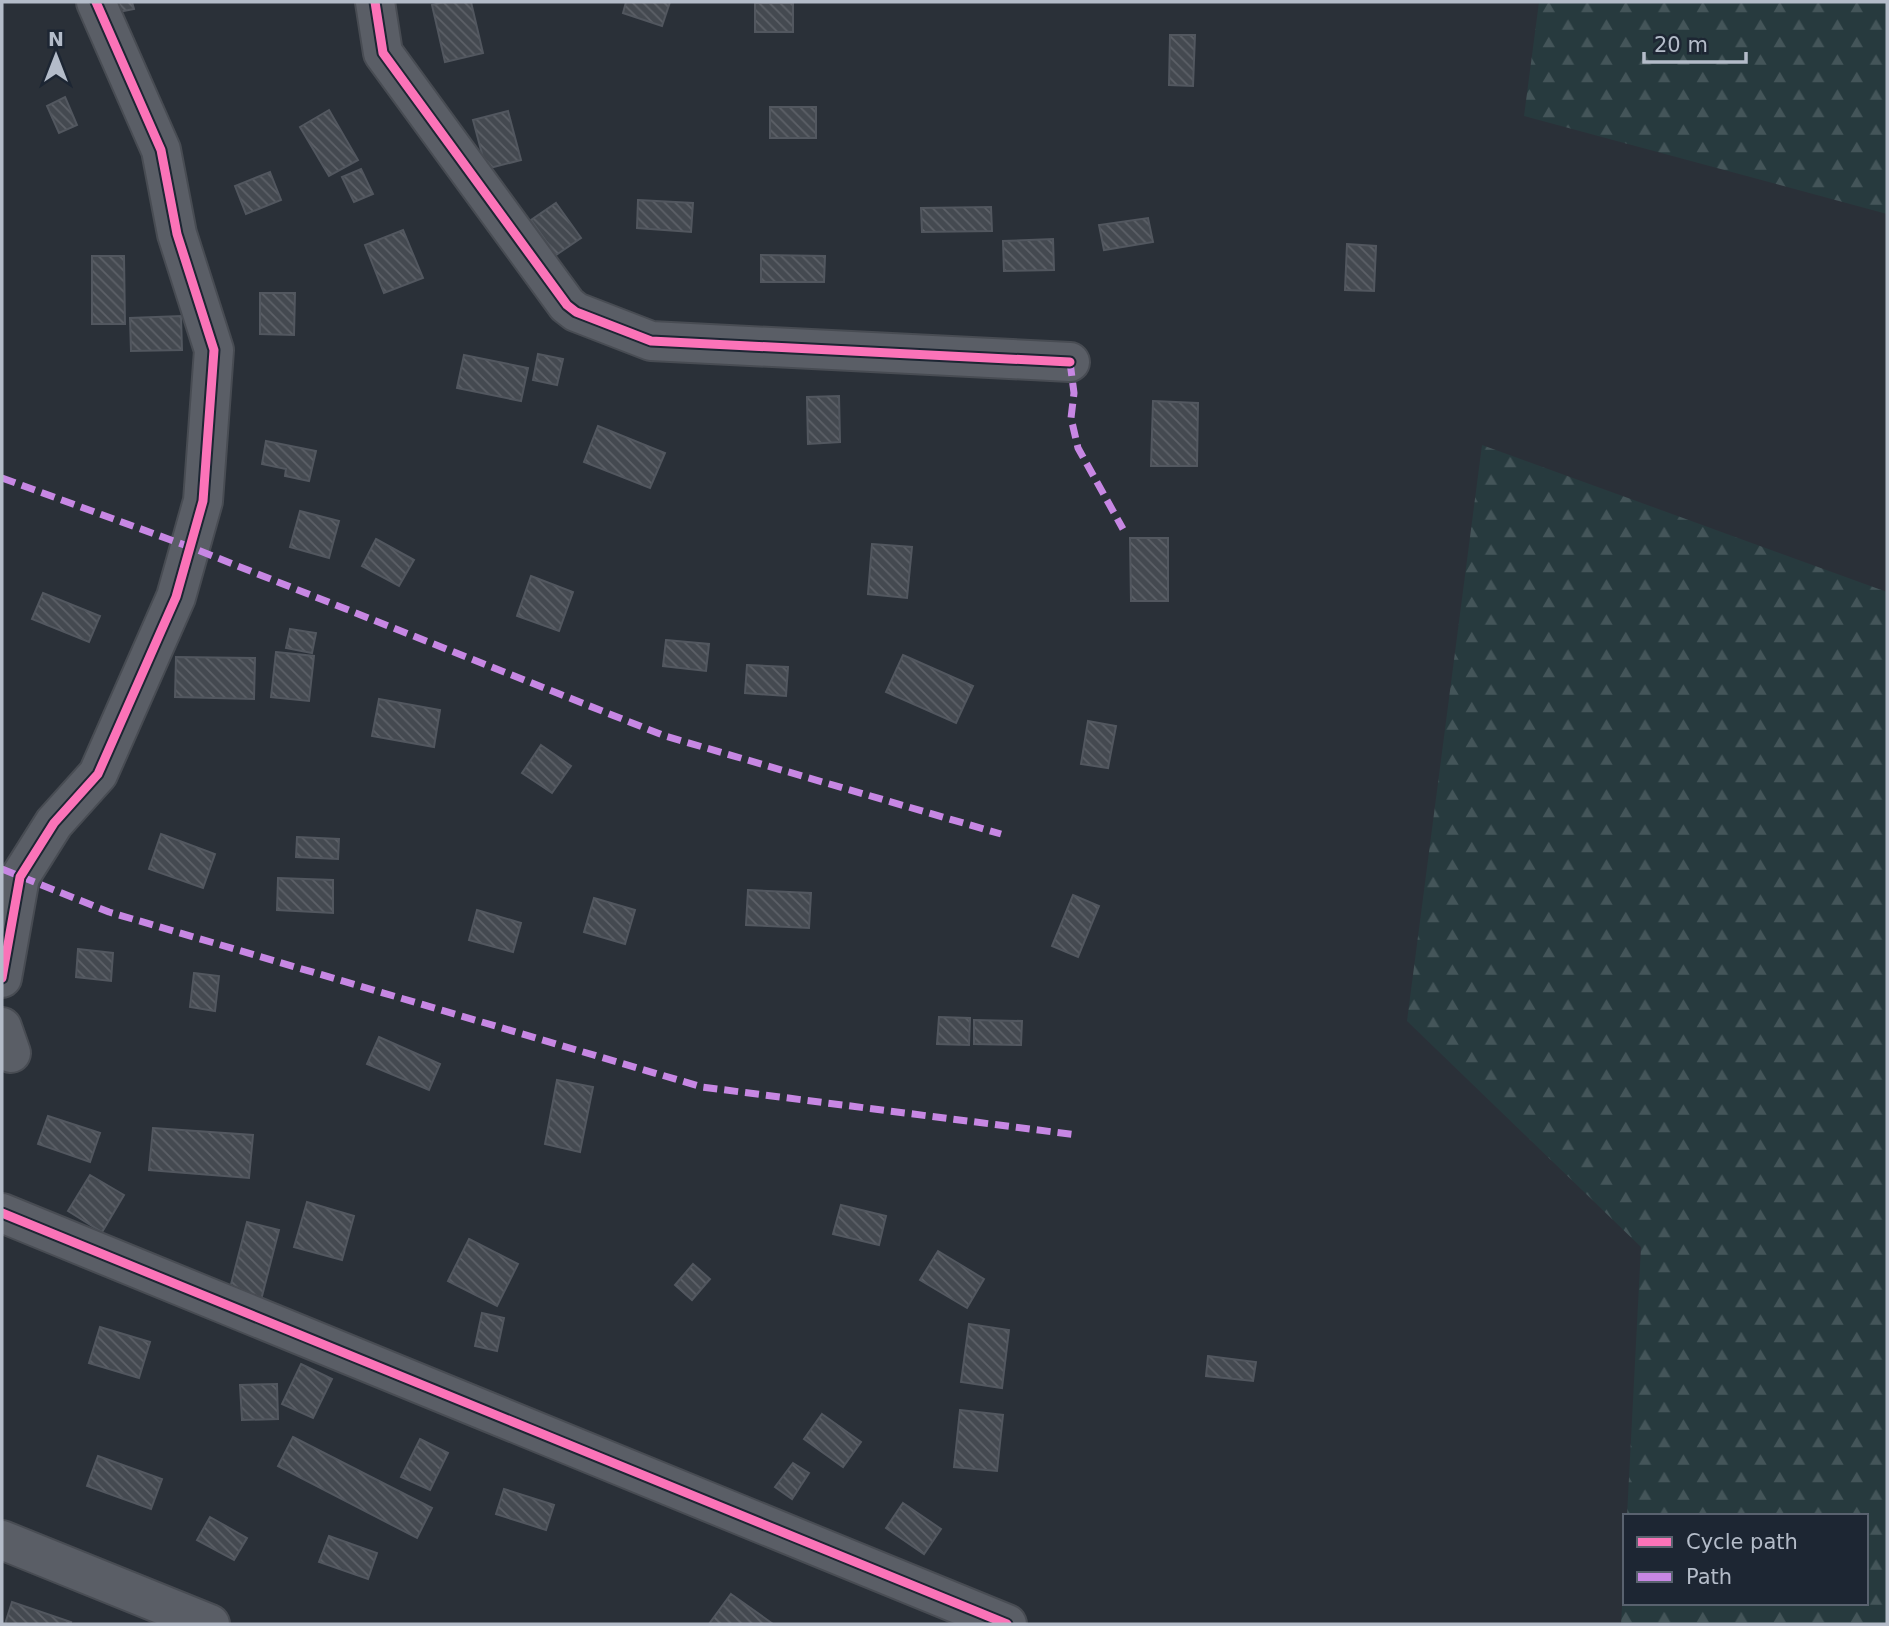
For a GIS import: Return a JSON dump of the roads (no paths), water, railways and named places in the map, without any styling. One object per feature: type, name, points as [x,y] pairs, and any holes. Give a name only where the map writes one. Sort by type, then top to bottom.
[{"type":"street","points":[[2,978],[20,877],[54,823],[98,774],[176,597],[203,501],[214,350],[177,234],[161,150],[96,2]]},
{"type":"street","points":[[375,2],[383,53],[567,305],[576,312],[651,341],[1070,362]]},
{"type":"street","points":[[2,1213],[1007,1624]]},
{"type":"street","points":[[2,1540],[211,1624]]}]
